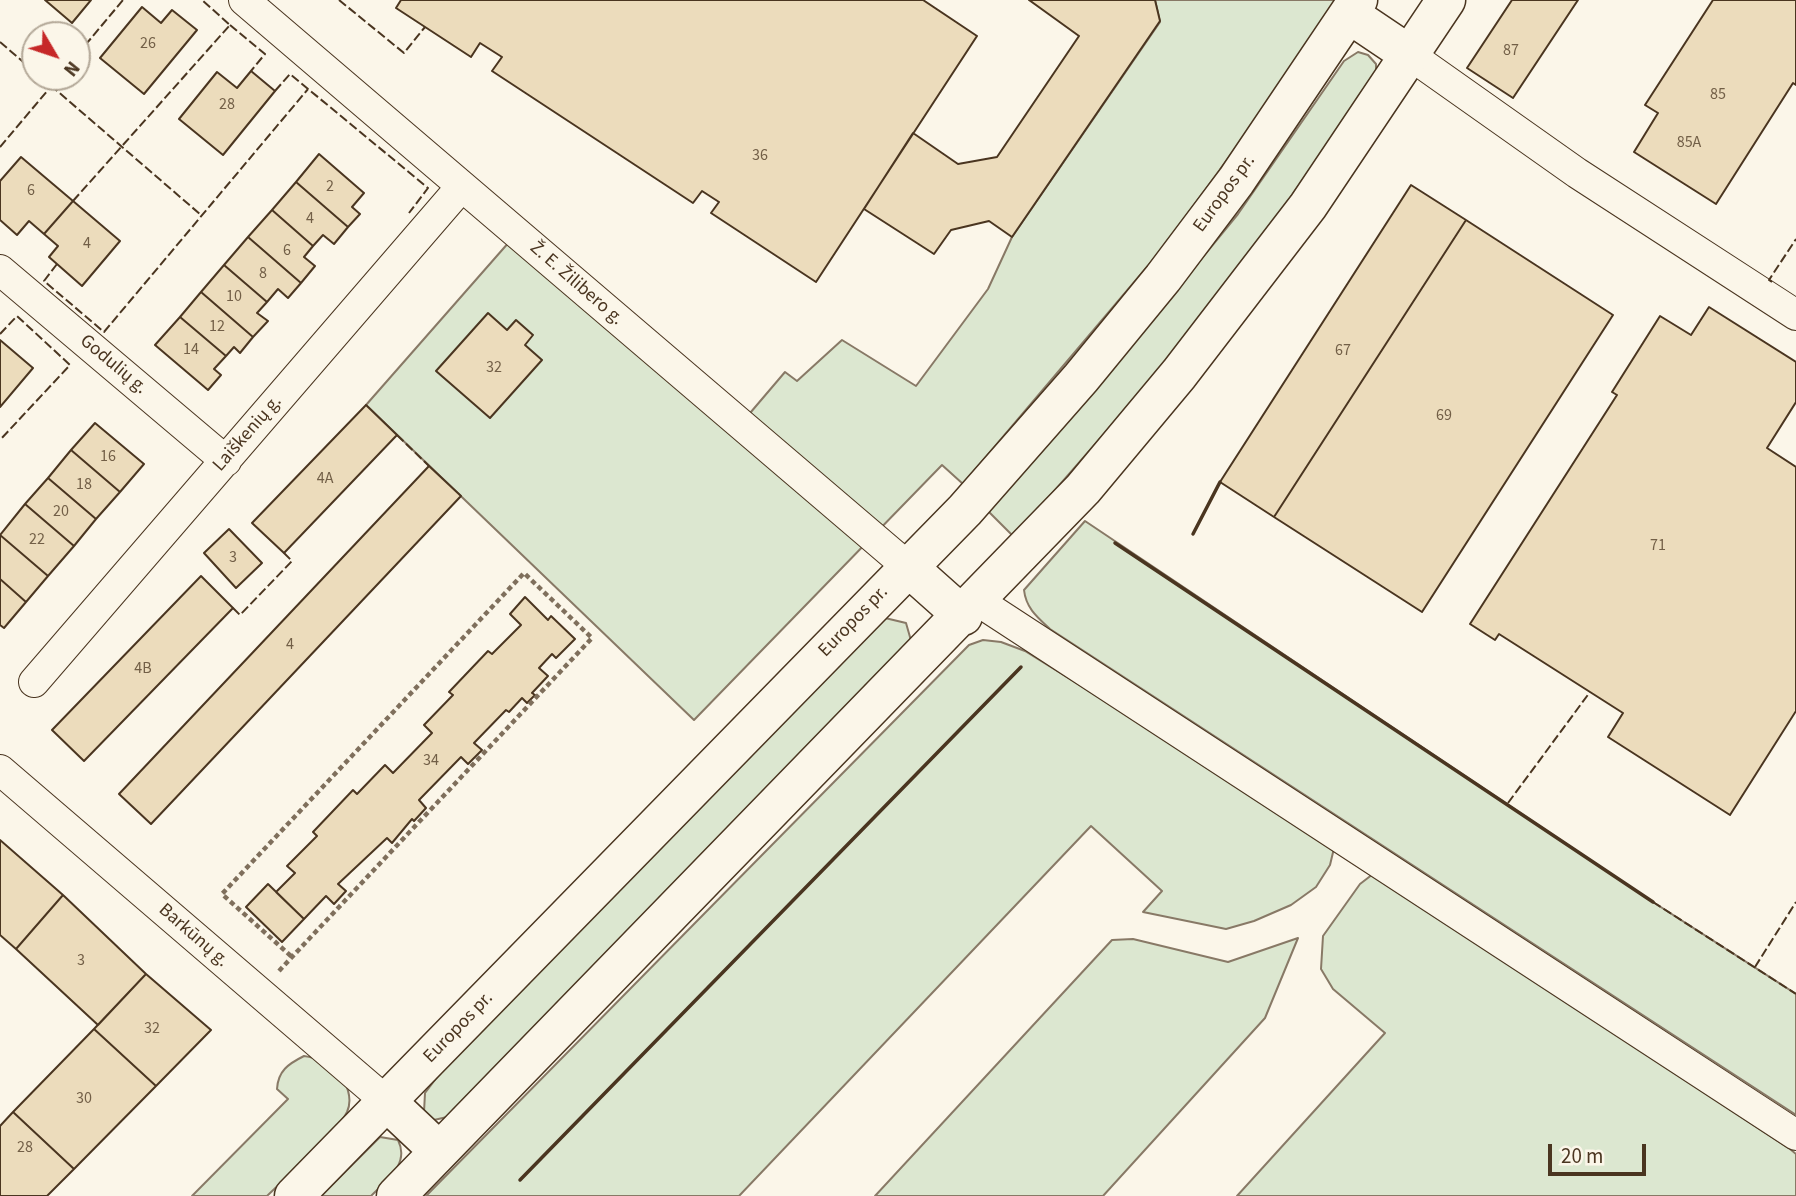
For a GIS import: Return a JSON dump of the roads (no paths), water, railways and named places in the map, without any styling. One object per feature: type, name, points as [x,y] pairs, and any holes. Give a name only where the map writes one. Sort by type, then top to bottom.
[{"type":"main road","points":[[396,1196],[971,608],[1083,489],[1242,294],[1308,206],[1446,0]]},
{"type":"main road","points":[[1353,7],[1410,55]]},
{"type":"main road","name":"Europos pr.","points":[[294,1196],[965,510],[1163,278],[1236,181],[1353,7]]},
{"type":"main road","points":[[908,567],[971,608]]},
{"type":"main road","points":[[387,1102],[439,1152]]},
{"type":"street","name":"Ž. E. Žilibero g.","points":[[244,0],[908,567]]},
{"type":"street","points":[[1410,55],[1577,173],[1796,315]]},
{"type":"street","name":"Laiškenių g.","points":[[34,682],[462,186]]},
{"type":"street","name":"Godulių g.","points":[[0,270],[226,461]]},
{"type":"street","points":[[971,608],[1796,1135]]},
{"type":"street","name":"Barkūnų g.","points":[[0,770],[387,1102]]}]
